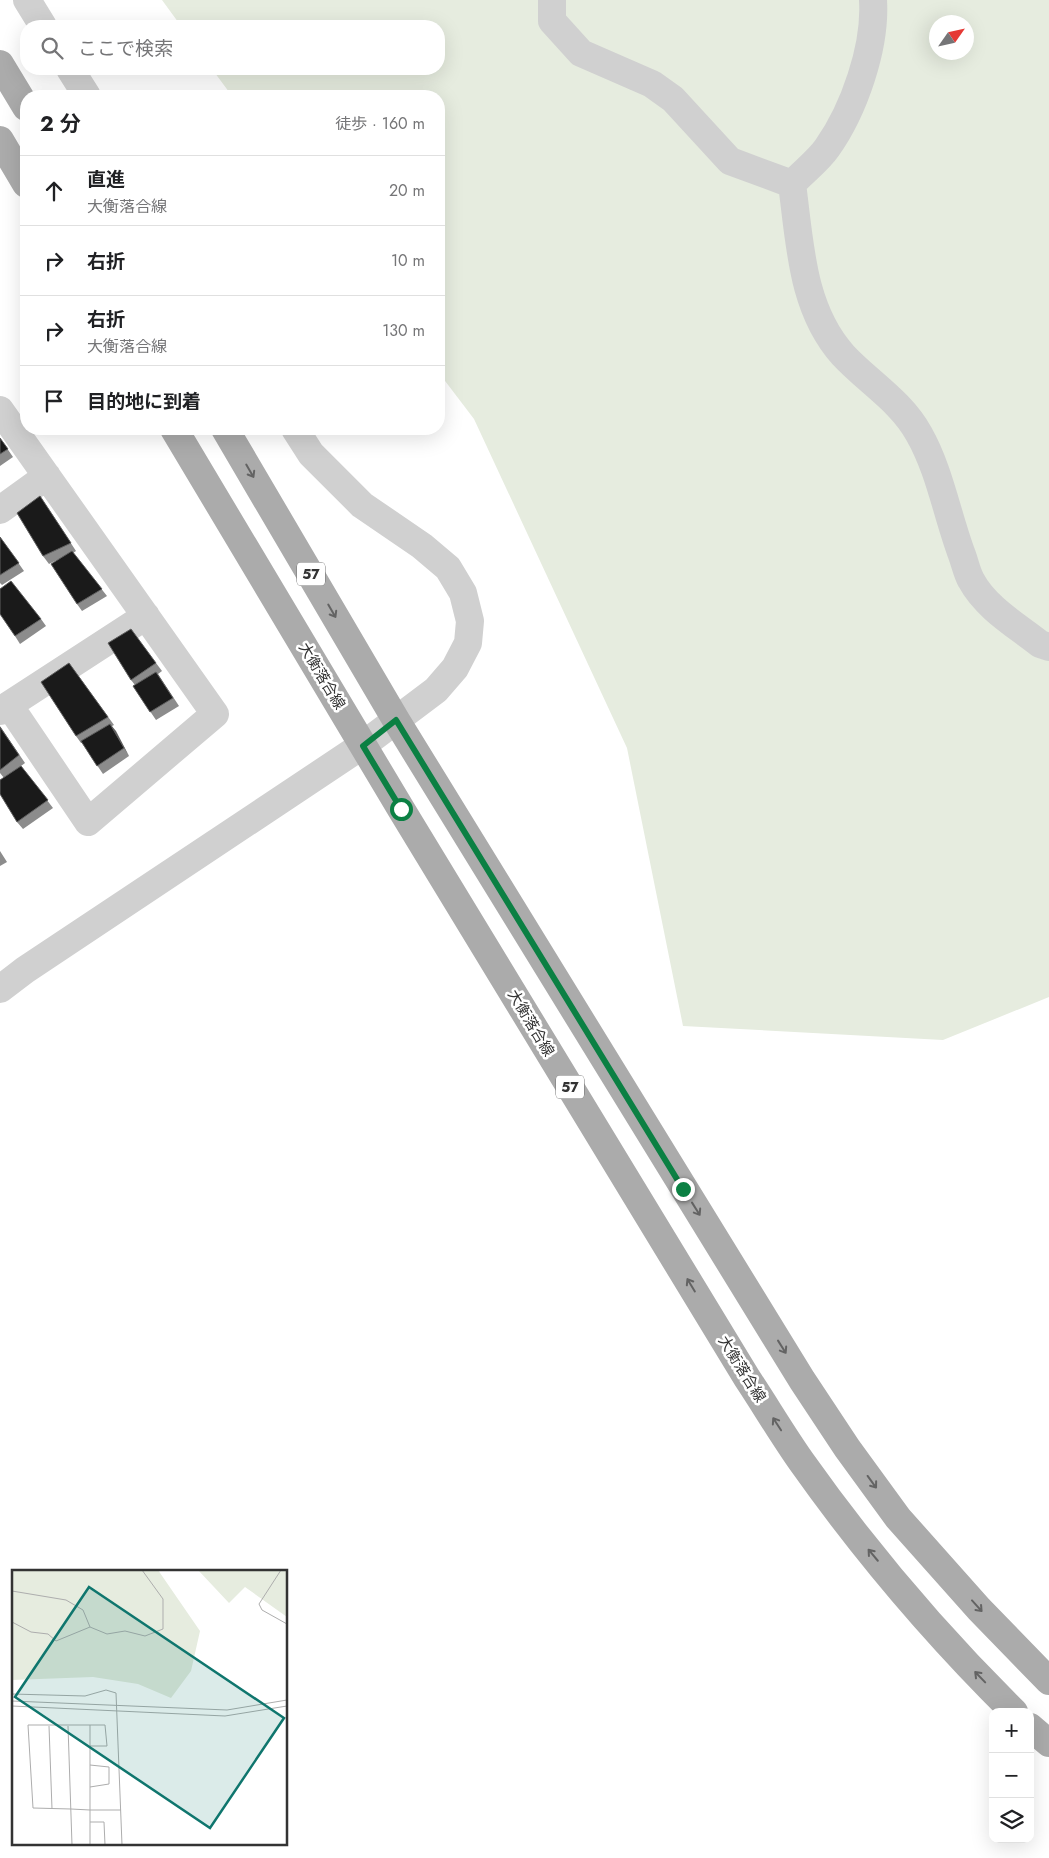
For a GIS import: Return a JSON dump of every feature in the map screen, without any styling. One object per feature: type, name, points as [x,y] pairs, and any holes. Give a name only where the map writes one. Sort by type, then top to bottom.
[{"type":"main road","points":[[0,64],[20,96]]},
{"type":"main road","points":[[0,140],[20,174]]},
{"type":"main road","name":"大衡落合線","points":[[178,435],[363,746],[747,1378],[800,1460],[865,1546],[942,1637],[1010,1708]]},
{"type":"main road","name":"57","points":[[229,435],[396,720],[714,1239],[847,1448],[898,1518],[979,1609],[1049,1681]]},
{"type":"main road","points":[[1034,1730],[1049,1743]]},
{"type":"street","points":[[27,0],[39,20]]},
{"type":"street","points":[[552,0],[552,21],[581,53],[652,84],[666,94],[730,162],[792,184]]},
{"type":"street","points":[[792,184],[826,149],[852,104],[865,60],[874,16],[872,0]]},
{"type":"street","points":[[74,75],[83,90]]},
{"type":"street","points":[[792,184],[806,285],[821,322],[843,354],[891,398],[919,433],[935,471],[951,526],[971,580],[994,609],[1040,644],[1049,647]]},
{"type":"street","points":[[0,410],[47,476],[146,616],[215,714],[88,822],[4,708],[146,616]]},
{"type":"street","points":[[0,989],[25,970],[363,746],[436,690],[455,668],[464,652],[468,644],[470,621],[463,593],[448,568],[422,546],[362,504],[311,454],[299,435]]},
{"type":"street","points":[[0,510],[47,476]]},
{"type":"shaded area","points":[[162,0],[1049,0],[1049,997],[943,1040],[683,1026],[627,748],[474,419],[445,381],[445,90],[228,90],[216,75],[445,75],[445,20],[177,20]]},
{"type":"building","points":[[0,438],[8,449],[0,454]]},
{"type":"building","points":[[40,496],[71,543],[43,556],[17,513]]},
{"type":"building","points":[[0,537],[19,563],[0,575]]},
{"type":"building","points":[[72,551],[102,589],[77,604],[51,564]]},
{"type":"building","points":[[11,581],[41,619],[15,636],[0,614],[0,589]]},
{"type":"building","points":[[131,629],[156,663],[131,680],[108,643]]},
{"type":"building","points":[[69,663],[108,717],[76,736],[41,682]]},
{"type":"building","points":[[156,672],[173,698],[150,712],[133,686]]},
{"type":"building","points":[[110,724],[124,748],[97,766],[81,741]]},
{"type":"building","points":[[0,727],[19,755],[0,770]]},
{"type":"building","points":[[21,766],[48,800],[17,822],[0,794],[0,780]]},
{"type":"route","points":[[401,809],[363,746],[396,720],[567,996],[683,1189]]}]
